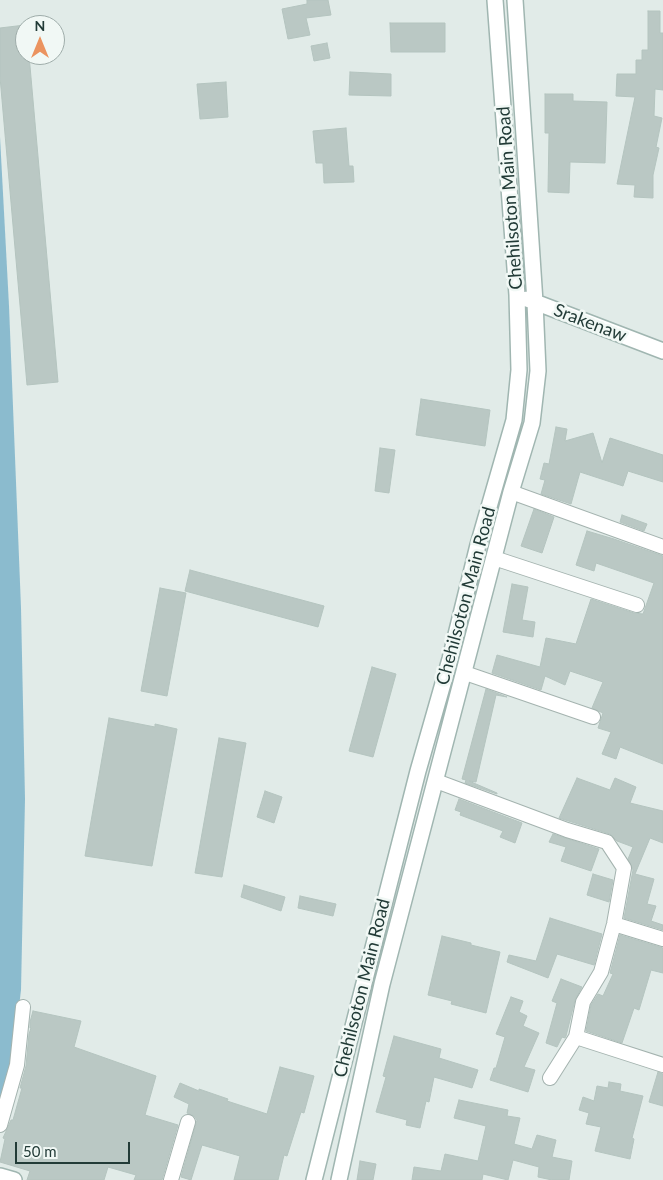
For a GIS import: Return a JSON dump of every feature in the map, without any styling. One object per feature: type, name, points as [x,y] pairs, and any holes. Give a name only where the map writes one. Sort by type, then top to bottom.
[{"type":"main road","name":"Chehilsoton Main Road","points":[[314,1180],[418,771],[450,659],[478,545],[514,420],[519,370],[517,296],[495,0]]},
{"type":"main road","name":"Chehilsoton Main Road","points":[[340,1180],[382,984],[511,492],[532,423],[538,371],[515,0]]},
{"type":"main road","name":"Srakenaw","points":[[517,296],[663,351]]},
{"type":"main road","points":[[334,1098],[356,1105]]},
{"type":"main road","points":[[0,1176],[14,1180]]},
{"type":"street","points":[[511,492],[663,547]]},
{"type":"street","points":[[494,558],[637,605]]},
{"type":"street","points":[[464,673],[593,717]]},
{"type":"street","points":[[436,781],[567,830],[607,842],[624,868],[614,924],[601,972],[583,1002],[576,1037],[550,1078]]},
{"type":"street","points":[[614,924],[663,939]]},
{"type":"street","points":[[0,1125],[17,1065],[23,1007]]},
{"type":"street","points":[[576,1037],[663,1065]]},
{"type":"street","points":[[171,1180],[188,1122]]},
{"type":"water","points":[[0,137],[21,608],[25,799],[21,990],[13,1057],[0,1106]]},
{"type":"building","points":[[307,0],[328,0],[331,15],[306,18],[310,35],[288,39],[282,9],[307,4]]},
{"type":"building","points":[[648,11],[660,11],[660,33],[663,33],[663,90],[655,89],[654,116],[662,118],[656,147],[659,148],[653,175],[653,198],[634,197],[635,185],[617,184],[635,97],[616,96],[617,74],[636,74],[636,60],[642,60],[642,50],[648,50]]},
{"type":"building","points":[[390,23],[445,23],[445,52],[391,52]]},
{"type":"building","points":[[15,26],[15,65],[30,65],[58,382],[27,385],[0,77],[0,28]]},
{"type":"building","points":[[327,43],[330,58],[314,61],[311,46]]},
{"type":"building","points":[[350,72],[391,74],[391,96],[349,95]]},
{"type":"building","points":[[226,82],[228,117],[200,119],[197,84]]},
{"type":"building","points":[[545,94],[573,94],[573,101],[607,102],[605,163],[570,162],[569,193],[548,192],[549,133],[545,133]]},
{"type":"building","points":[[346,128],[349,166],[353,166],[354,182],[324,183],[323,163],[316,163],[313,131]]},
{"type":"building","points":[[421,399],[490,410],[485,446],[416,435]]},
{"type":"building","points":[[556,427],[567,429],[565,441],[593,433],[602,463],[610,438],[663,455],[663,482],[628,471],[623,486],[580,472],[571,504],[541,494],[545,480],[540,479],[544,463],[549,464]]},
{"type":"building","points":[[380,448],[395,450],[389,493],[375,491]]},
{"type":"building","points":[[534,509],[554,517],[542,553],[521,546]]},
{"type":"building","points":[[622,515],[647,524],[644,531],[620,522]]},
{"type":"building","points":[[587,531],[663,556],[663,764],[620,747],[616,759],[602,754],[611,732],[598,728],[603,713],[592,708],[603,682],[570,671],[565,685],[545,676],[541,690],[492,673],[497,655],[540,667],[546,638],[576,644],[591,599],[634,613],[643,614],[654,583],[596,563],[594,571],[576,565]]},
{"type":"building","points":[[190,570],[324,606],[318,627],[185,591]]},
{"type":"building","points":[[512,584],[528,587],[522,620],[535,622],[533,637],[503,632]]},
{"type":"building","points":[[160,588],[186,593],[167,696],[141,691]]},
{"type":"building","points":[[372,667],[396,674],[373,757],[349,751]]},
{"type":"building","points":[[486,689],[507,697],[496,695],[476,782],[469,781],[497,794],[465,783],[466,780],[462,779]]},
{"type":"building","points":[[109,718],[155,727],[155,724],[177,729],[152,866],[85,856]]},
{"type":"building","points":[[219,738],[246,743],[222,877],[195,873]]},
{"type":"building","points":[[577,778],[610,790],[615,778],[636,787],[630,803],[663,811],[663,843],[650,838],[635,874],[654,879],[647,904],[656,906],[651,921],[663,925],[663,930],[624,918],[633,870],[628,859],[633,847],[617,841],[610,834],[559,818]]},
{"type":"building","points":[[265,791],[282,797],[274,823],[257,817]]},
{"type":"building","points":[[459,799],[522,823],[515,843],[500,837],[503,831],[460,815],[461,812],[455,810]]},
{"type":"building","points":[[553,834],[599,849],[591,871],[561,861],[566,847],[549,842]]},
{"type":"building","points":[[593,874],[613,880],[609,902],[587,895]]},
{"type":"building","points":[[244,885],[285,897],[281,911],[241,897]]},
{"type":"building","points":[[300,896],[336,904],[333,916],[298,908]]},
{"type":"building","points":[[550,918],[602,934],[594,965],[557,954],[548,978],[507,962],[509,955],[536,961]]},
{"type":"building","points":[[620,935],[663,948],[663,973],[651,970],[639,1010],[634,1008],[622,1043],[586,1031],[591,1005],[598,994],[603,996],[613,974],[610,973]]},
{"type":"building","points":[[442,936],[500,952],[486,1013],[451,1004],[452,1001],[428,995]]},
{"type":"building","points":[[561,979],[582,987],[575,1000],[566,1036],[565,1038],[562,1037],[557,1047],[546,1043],[557,1003],[552,1001]]},
{"type":"building","points":[[511,997],[523,1001],[519,1012],[527,1016],[523,1026],[539,1033],[524,1067],[535,1070],[528,1092],[490,1080],[494,1068],[496,1068],[505,1037],[496,1034]]},
{"type":"building","points":[[33,1011],[81,1021],[74,1047],[156,1076],[145,1115],[178,1125],[162,1180],[134,1180],[136,1175],[108,1167],[104,1180],[27,1180],[30,1171],[0,1162],[5,1139],[3,1138],[11,1120],[13,1120],[22,1088],[20,1088],[26,1066],[31,1028],[30,1022]]},
{"type":"building","points":[[394,1036],[441,1049],[439,1058],[478,1070],[472,1088],[434,1077],[429,1102],[426,1101],[420,1128],[406,1125],[407,1120],[376,1112],[386,1077],[383,1076]]},
{"type":"building","points":[[280,1067],[314,1076],[304,1113],[301,1112],[287,1156],[284,1155],[278,1180],[234,1180],[240,1156],[202,1145],[191,1180],[181,1177],[197,1120],[194,1116],[187,1113],[189,1104],[174,1097],[180,1083],[267,1114]]},
{"type":"building","points":[[658,1072],[663,1074],[663,1106],[649,1102]]},
{"type":"building","points":[[609,1082],[621,1084],[620,1091],[643,1096],[632,1138],[634,1139],[630,1159],[595,1151],[601,1127],[586,1124],[589,1113],[579,1110],[583,1097],[594,1101],[597,1086],[608,1088]]},
{"type":"building","points":[[459,1100],[508,1110],[507,1116],[520,1118],[514,1144],[532,1149],[537,1135],[556,1140],[552,1157],[572,1161],[569,1180],[552,1180],[538,1177],[539,1167],[513,1160],[508,1180],[483,1174],[482,1180],[412,1180],[414,1167],[441,1171],[445,1154],[478,1161],[486,1126],[454,1118]]},
{"type":"building","points":[[360,1161],[376,1164],[373,1180],[357,1180]]}]
